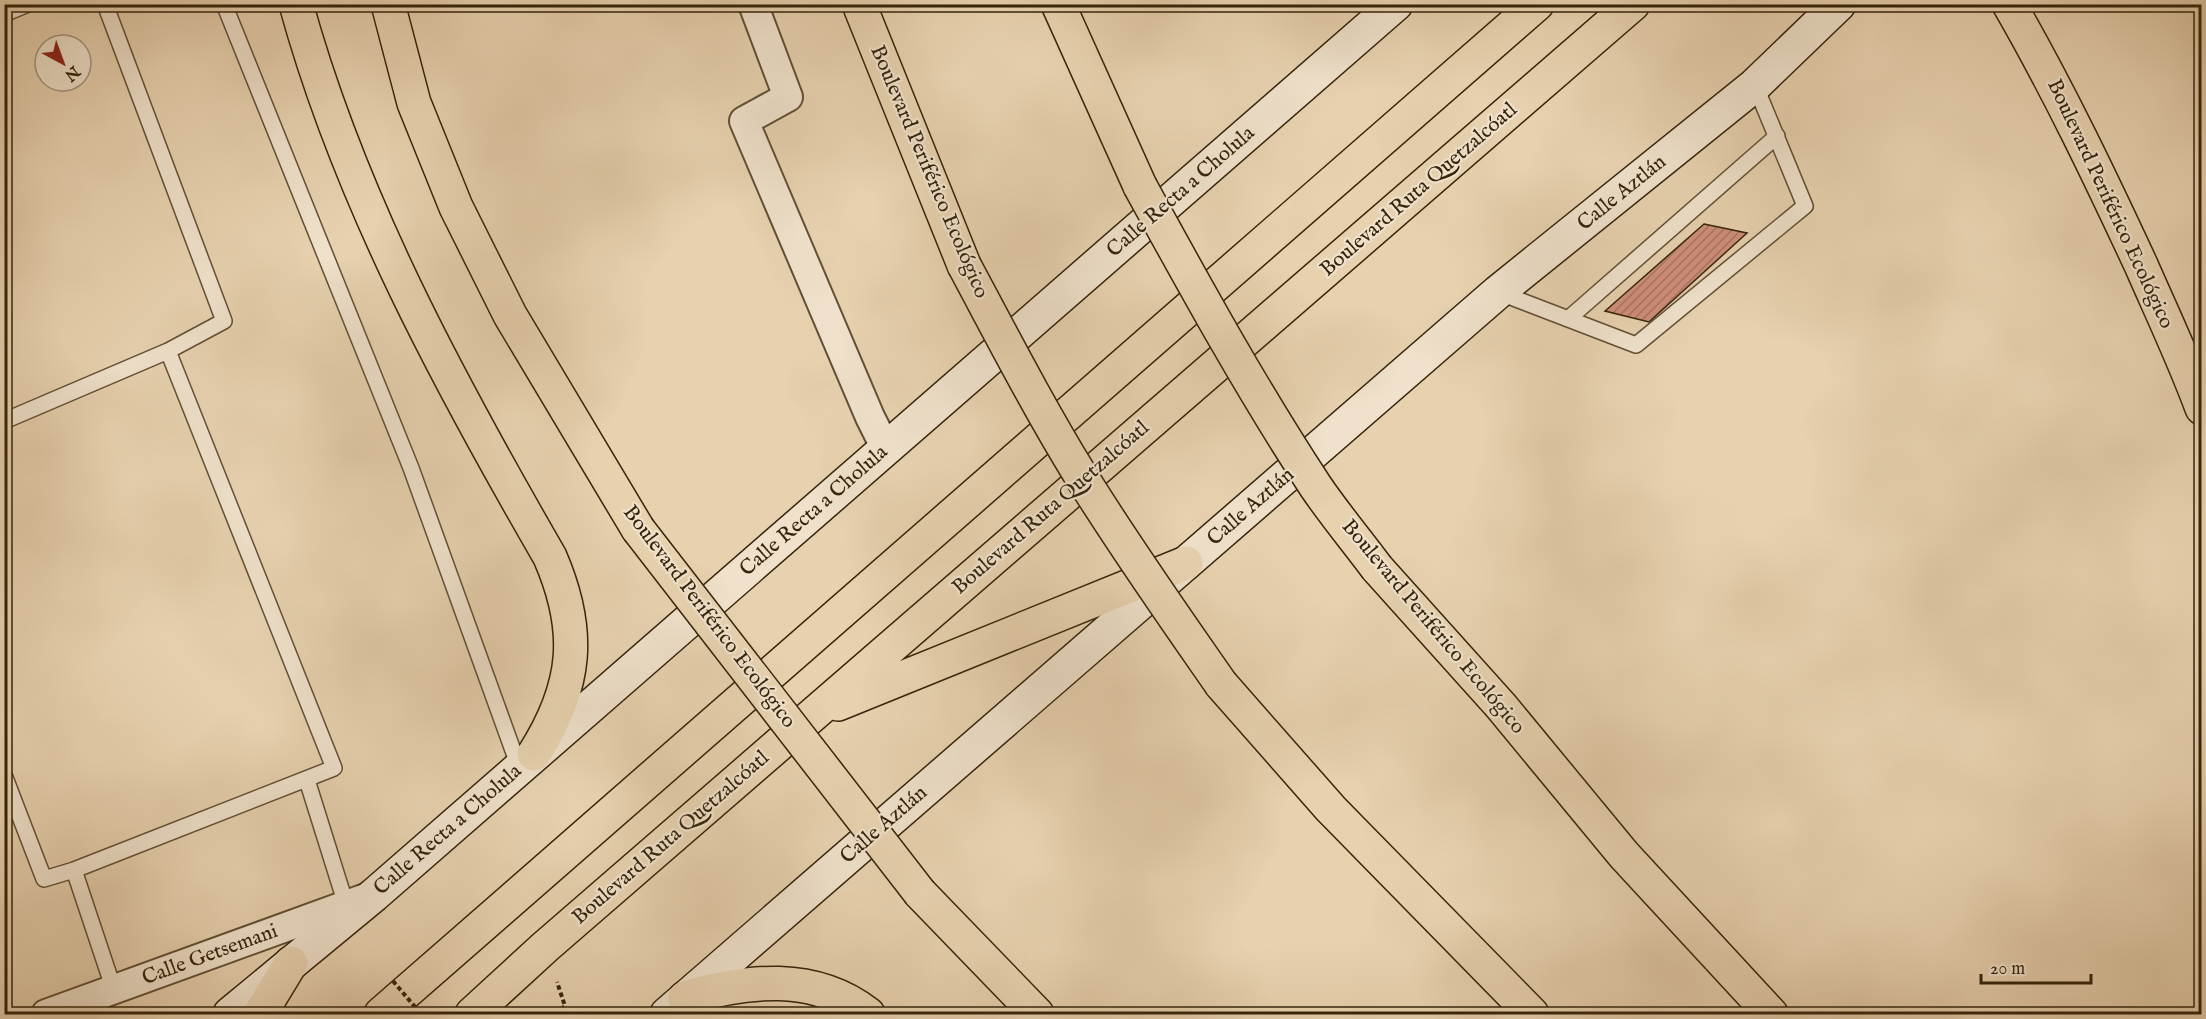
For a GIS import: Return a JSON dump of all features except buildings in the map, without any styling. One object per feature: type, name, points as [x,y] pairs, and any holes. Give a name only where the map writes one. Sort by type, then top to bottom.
[{"type":"main road","points":[[297,4],[332,117],[400,274],[462,401],[550,557],[561,583],[568,610],[571,639],[569,670],[562,699],[551,728],[527,761]]},
{"type":"main road","name":"Boulevard Periférico Ecológico","points":[[388,4],[414,103],[456,207],[510,315],[638,529],[920,892],[1037,1014]]},
{"type":"main road","name":"Boulevard Periférico Ecológico","points":[[859,4],[964,265],[1030,389],[1081,476],[1142,569],[1221,684],[1331,809],[1532,1014]]},
{"type":"main road","name":"Boulevard Periférico Ecológico","points":[[1058,4],[1140,186],[1218,330],[1317,489],[1377,568],[1501,706],[1624,855],[1771,1014]]},
{"type":"main road","name":"Calle Recta a Cholula","points":[[230,1014],[527,761],[886,449],[1370,16],[1396,4]]},
{"type":"main road","points":[[381,1014],[1537,4]]},
{"type":"main road","name":"Boulevard Ruta Quetzalcóatl","points":[[472,1014],[545,947],[1633,4]]},
{"type":"main road","name":"Calle Aztlán","points":[[676,1006],[1498,292],[1755,85],[1839,4]]},
{"type":"main road","name":"Boulevard Periférico Ecológico","points":[[2009,4],[2103,183],[2188,370],[2202,408]]},
{"type":"main road","points":[[814,714],[1186,563]]},
{"type":"main road","points":[[260,1014],[291,963]]},
{"type":"main road","points":[[676,1006],[716,989],[748,984],[800,984],[837,996],[868,1014]]},
{"type":"street","points":[[753,4],[788,97],[744,121],[870,417],[886,449]]},
{"type":"street","name":"Calle Getsemani","points":[[46,1014],[356,905]]},
{"type":"lane","points":[[4,14],[28,4]]},
{"type":"lane","points":[[4,421],[168,351],[224,321],[105,4]]},
{"type":"lane","points":[[224,4],[527,761]]},
{"type":"lane","points":[[1498,292],[1636,345],[1805,206],[1755,85]]},
{"type":"lane","points":[[1568,319],[1777,136]]},
{"type":"lane","points":[[4,776],[44,879],[74,870],[334,768],[168,351]]},
{"type":"lane","points":[[307,780],[356,905]]},
{"type":"lane","points":[[74,870],[114,990]]},
{"type":"path","points":[[393,981],[421,1014]]},
{"type":"path","points":[[555,1014],[565,1005]]}]
